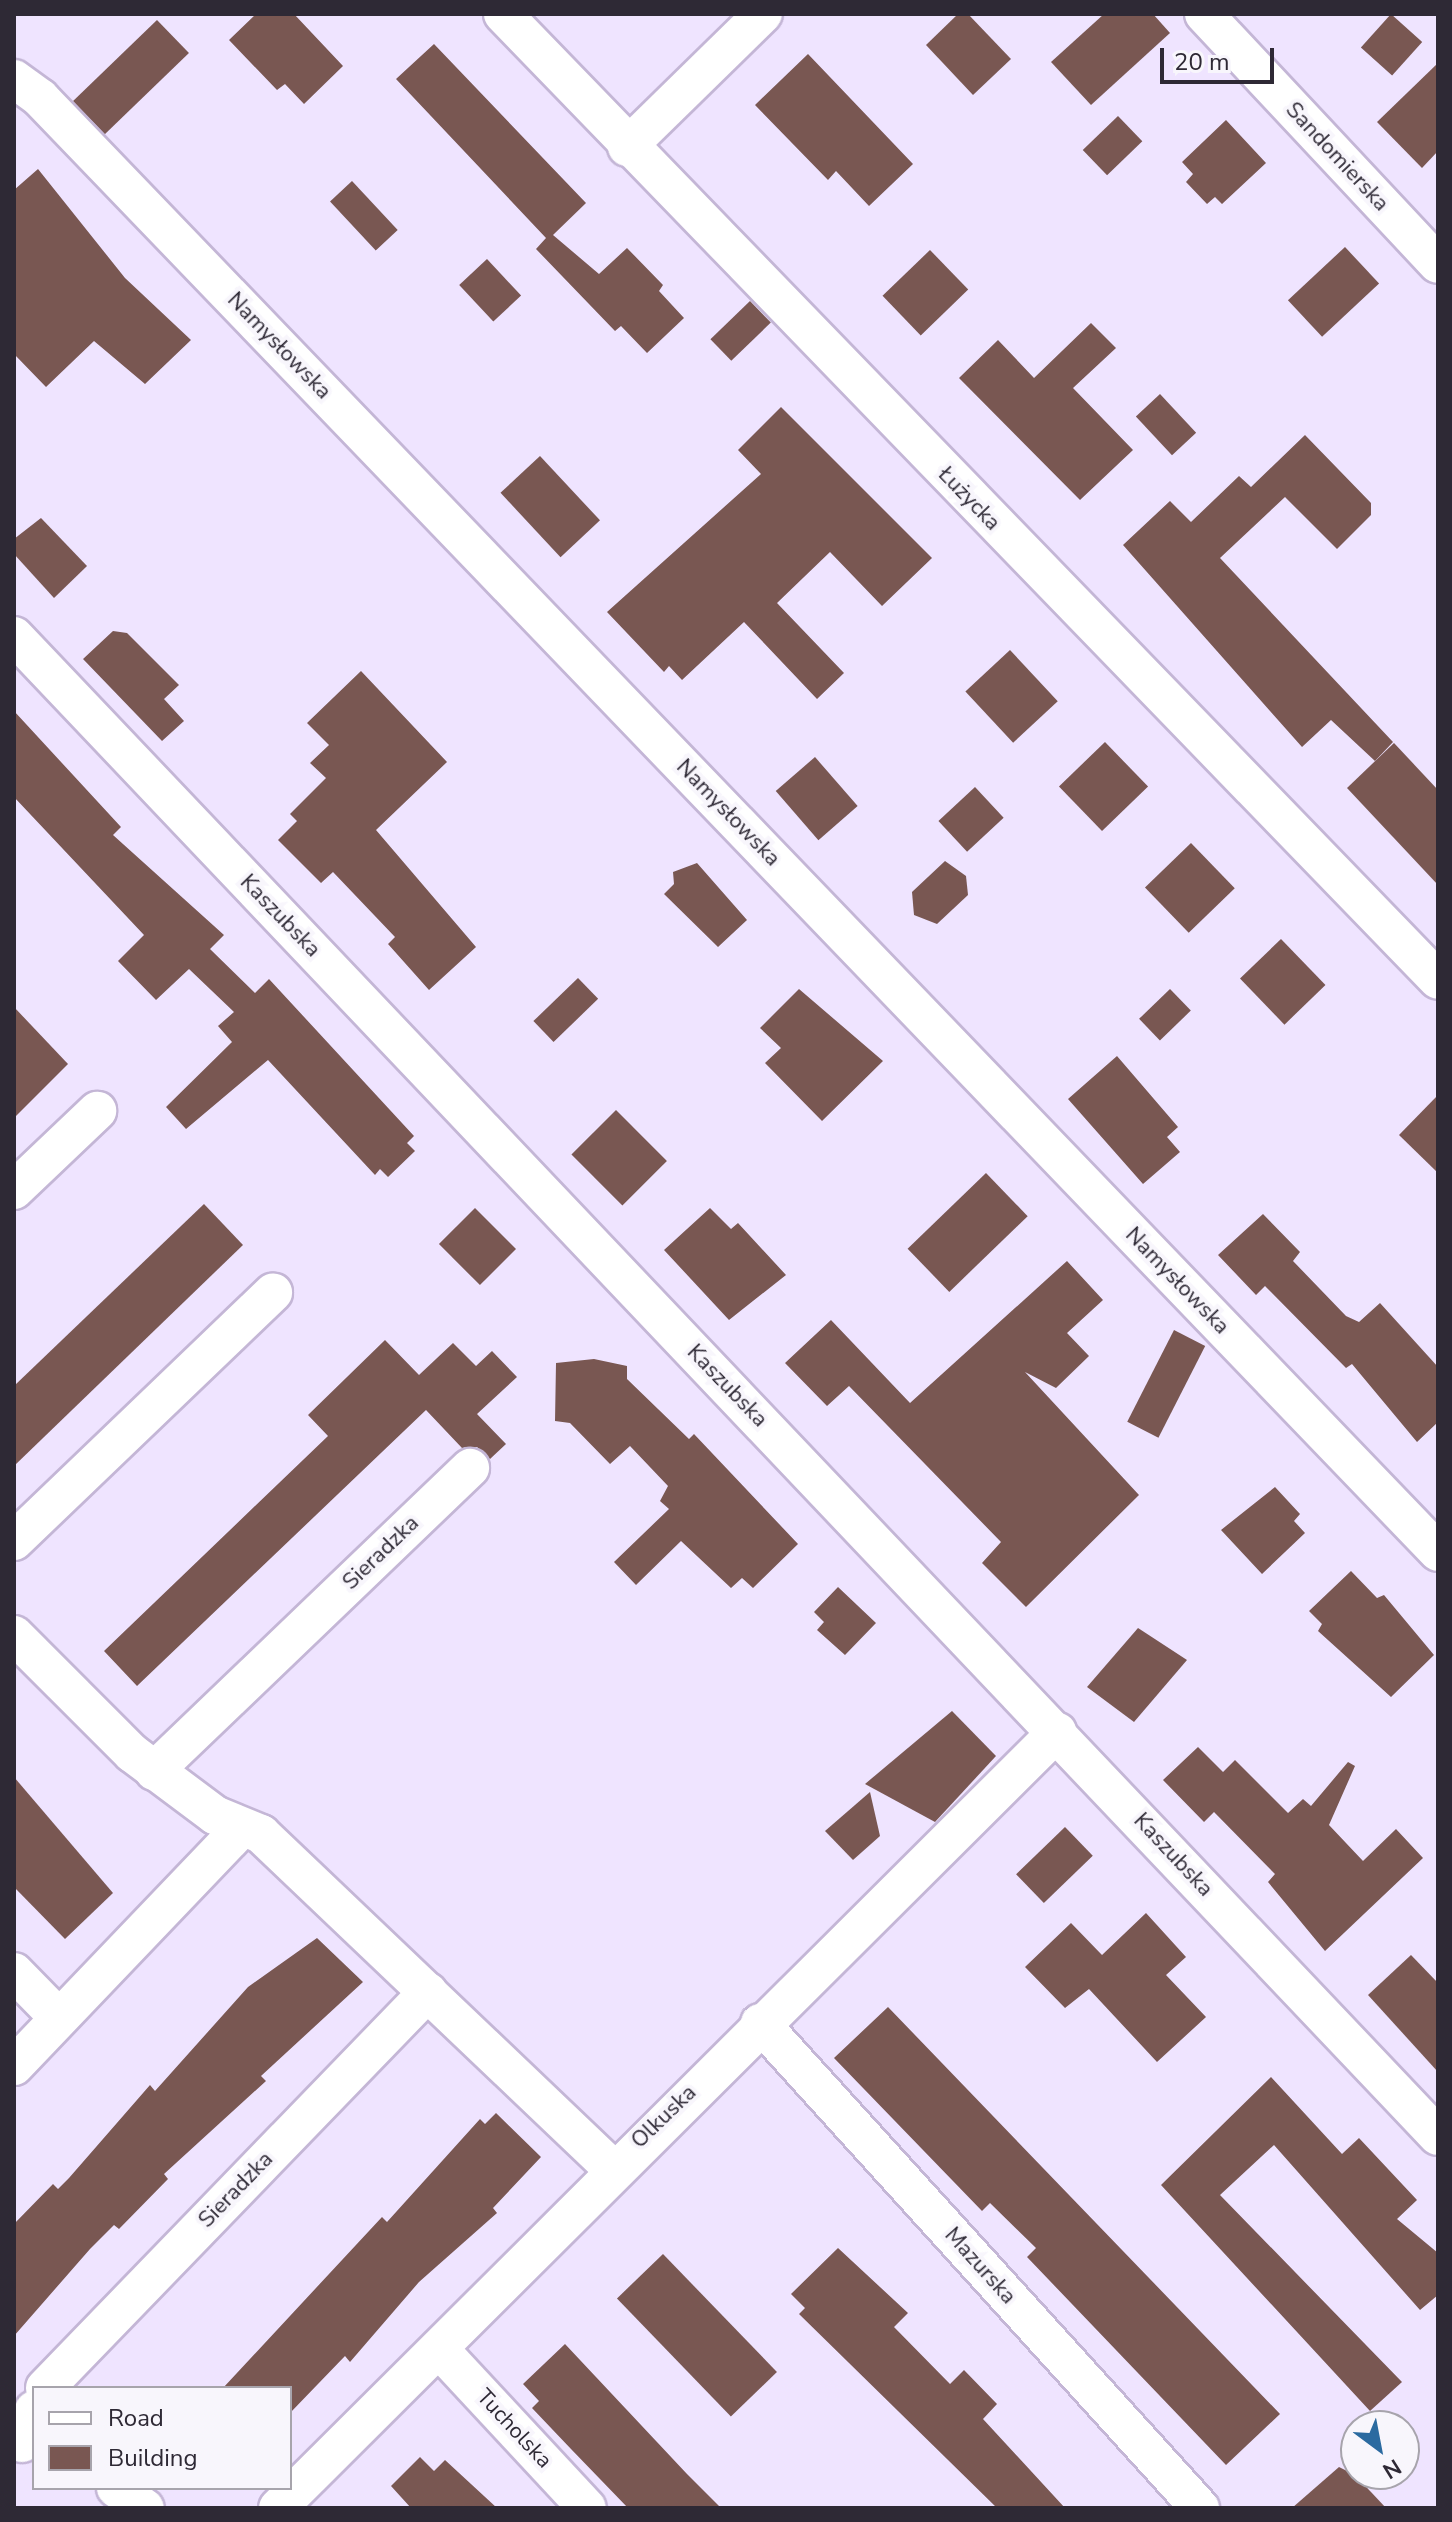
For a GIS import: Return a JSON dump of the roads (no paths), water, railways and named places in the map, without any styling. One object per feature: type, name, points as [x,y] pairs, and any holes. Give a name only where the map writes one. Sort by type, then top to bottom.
[{"type":"street","name":"Łużycka","points":[[503,14],[627,147],[1438,980]]},
{"type":"street","points":[[627,147],[763,14]]},
{"type":"street","name":"Sandomierska","points":[[1204,14],[1438,264]]},
{"type":"street","name":"Namysłowska","points":[[14,79],[40,98],[1438,1552]]},
{"type":"street","name":"Kaszubska","points":[[14,636],[1438,2136]]},
{"type":"street","points":[[14,1190],[97,1111]]},
{"type":"street","points":[[14,1541],[273,1293]]},
{"type":"street","name":"Sieradzka","points":[[154,1771],[470,1468]]},
{"type":"street","points":[[14,1635],[154,1771],[242,1827],[261,1834],[612,2168]]},
{"type":"street","name":"Olkuska","points":[[278,2508],[441,2351],[612,2168],[1057,1732]]},
{"type":"street","points":[[14,2066],[242,1827]]},
{"type":"street","points":[[14,1972],[59,2018]]},
{"type":"street","name":"Sieradzka","points":[[47,2386],[428,1992]]},
{"type":"street","name":"Mazurska","points":[[760,2023],[1200,2508]]},
{"type":"street","name":"Tucholska","points":[[441,2351],[587,2508]]},
{"type":"street","points":[[119,2490],[145,2508]]}]
